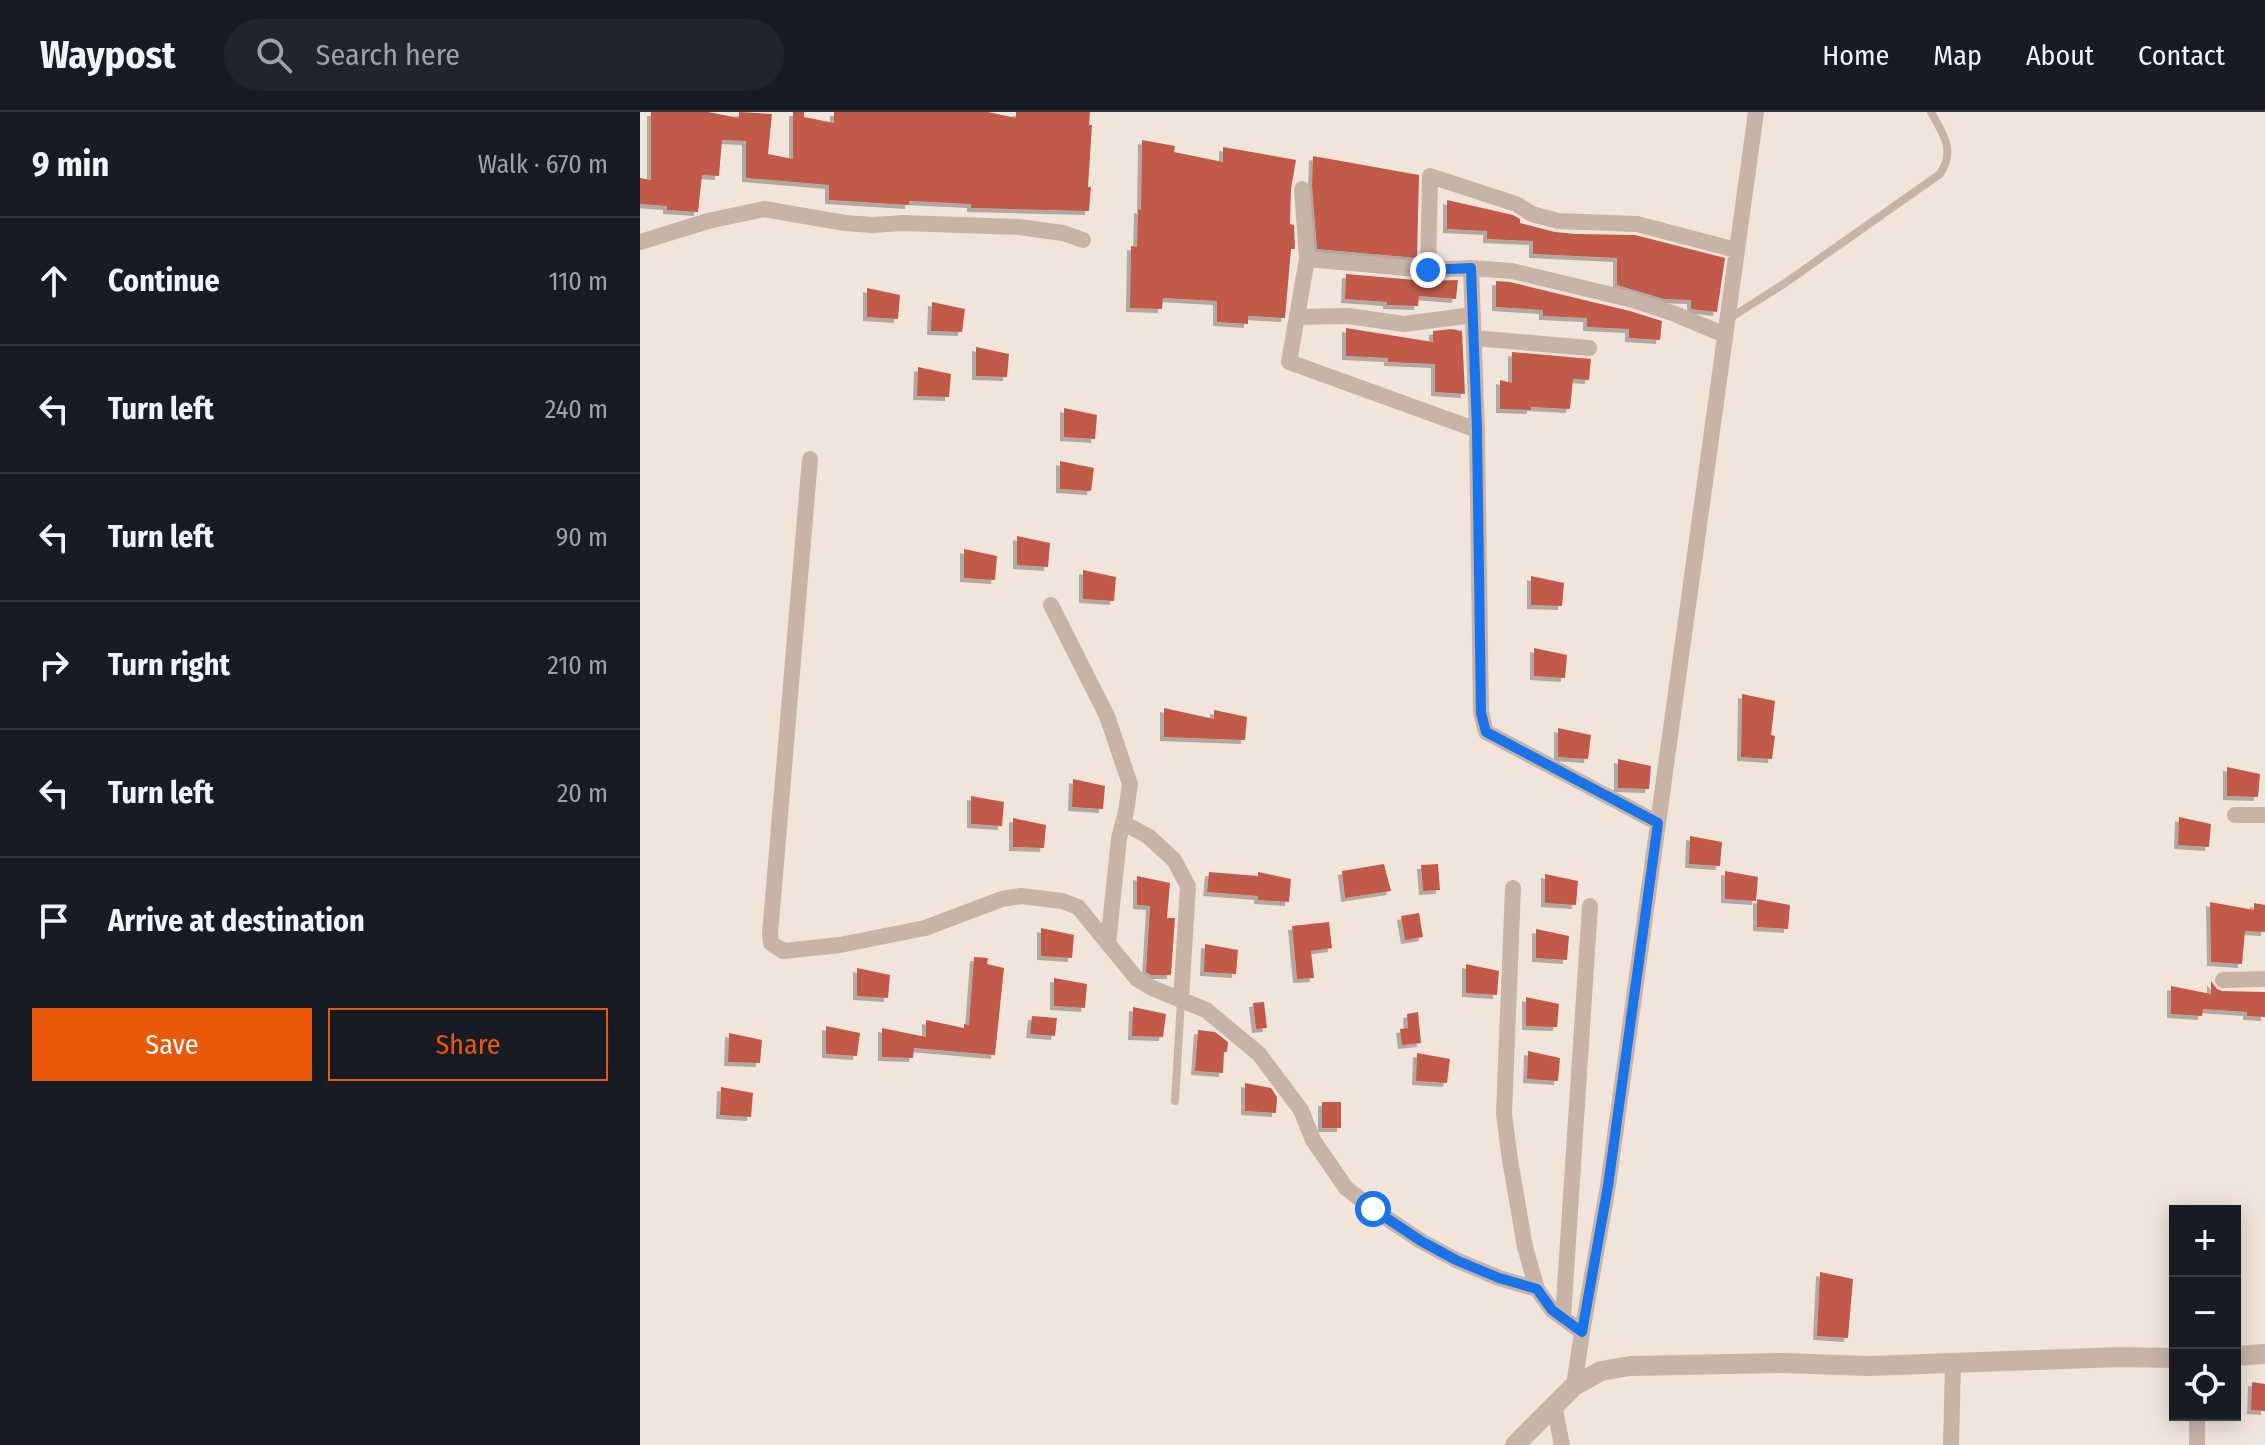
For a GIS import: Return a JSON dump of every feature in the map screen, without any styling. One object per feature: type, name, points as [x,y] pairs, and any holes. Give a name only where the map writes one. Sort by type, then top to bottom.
[{"type":"street","points":[[1574,1386],[1608,1186],[1756,112]]},
{"type":"street","points":[[1428,270],[1430,176],[1558,221],[1637,224],[1736,250]]},
{"type":"street","points":[[1302,189],[1307,259],[1289,362],[1477,430]]},
{"type":"street","points":[[640,242],[708,221],[764,209],[873,225],[903,223],[1019,227],[1063,233],[1083,240]]},
{"type":"street","points":[[1307,259],[1428,270],[1471,268],[1512,271],[1633,300],[1726,328]]},
{"type":"street","points":[[1471,268],[1481,713],[1486,732],[1658,823]]},
{"type":"street","points":[[1297,317],[1348,316],[1404,324],[1473,315]]},
{"type":"street","points":[[1474,338],[1589,348]]},
{"type":"street","points":[[810,459],[771,943],[783,951],[840,945],[925,928],[1002,899],[1021,896],[1062,901],[1078,907],[1137,979],[1206,1010],[1259,1054],[1301,1110],[1313,1140],[1346,1188],[1421,1241],[1456,1260],[1499,1278],[1537,1289]]},
{"type":"street","points":[[1051,605],[1107,716],[1130,784],[1115,870],[1108,944]]},
{"type":"street","points":[[2235,815],[2265,815]]},
{"type":"street","points":[[1123,823],[1148,836],[1174,860],[1188,886],[1181,1000]]},
{"type":"street","points":[[1513,888],[1504,1114],[1517,1206],[1537,1289],[1552,1310],[1582,1332]]},
{"type":"street","points":[[1563,1318],[1590,906]]},
{"type":"street","points":[[2223,980],[2265,979]]},
{"type":"street","points":[[2241,1356],[2265,1354]]},
{"type":"street","points":[[1515,1445],[1574,1386],[1601,1371],[1630,1366],[1783,1363],[1869,1366],[2169,1358]]},
{"type":"street","points":[[1951,1445],[1953,1364]]},
{"type":"street","points":[[1554,1405],[1562,1445]]},
{"type":"street","points":[[2197,1421],[2197,1445]]},
{"type":"lane","points":[[1726,328],[1940,174],[1947,164],[1949,153],[1931,112]]},
{"type":"lane","points":[[1175,1101],[1181,1000]]},
{"type":"building","points":[[651,112],[708,112],[739,118],[739,112],[772,114],[768,154],[793,159],[793,112],[804,112],[804,117],[834,123],[834,112],[988,112],[1016,118],[1016,112],[1090,112],[1089,211],[829,200],[829,185],[746,178],[746,141],[722,140],[719,176],[702,175],[698,212],[640,204],[640,178],[651,180]]},
{"type":"building","points":[[1142,140],[1175,146],[1174,152],[1223,162],[1223,147],[1296,160],[1290,224],[1294,225],[1295,249],[1291,249],[1285,318],[1248,316],[1248,324],[1217,322],[1217,301],[1163,298],[1162,309],[1130,308],[1131,246],[1137,247],[1138,209],[1141,210]]},
{"type":"building","points":[[1313,156],[1419,175],[1417,258],[1317,249]]},
{"type":"building","points":[[1447,200],[1513,215],[1520,219],[1520,223],[1555,232],[1635,235],[1725,258],[1717,312],[1691,309],[1691,300],[1664,299],[1617,285],[1617,258],[1533,254],[1533,241],[1487,239],[1487,231],[1447,229]]},
{"type":"building","points":[[1346,274],[1427,281],[1458,280],[1456,299],[1419,296],[1418,306],[1345,299]]},
{"type":"building","points":[[1496,281],[1662,321],[1660,340],[1629,338],[1629,329],[1587,327],[1587,318],[1543,316],[1543,310],[1496,307]]},
{"type":"building","points":[[867,288],[900,295],[898,319],[867,317]]},
{"type":"building","points":[[932,302],[965,309],[962,332],[931,331]]},
{"type":"building","points":[[1346,328],[1433,342],[1433,331],[1462,331],[1465,394],[1435,392],[1435,364],[1346,356]]},
{"type":"building","points":[[976,347],[1009,354],[1007,377],[976,376]]},
{"type":"building","points":[[1512,352],[1591,359],[1589,380],[1573,379],[1570,409],[1500,409],[1500,380],[1512,383]]},
{"type":"building","points":[[918,367],[951,374],[949,397],[917,396]]},
{"type":"building","points":[[1064,408],[1097,415],[1095,439],[1064,437]]},
{"type":"building","points":[[1060,461],[1094,468],[1091,491],[1060,489]]},
{"type":"building","points":[[1017,536],[1050,543],[1048,567],[1017,565]]},
{"type":"building","points":[[964,549],[997,556],[995,580],[964,578]]},
{"type":"building","points":[[1083,570],[1116,577],[1114,601],[1083,599]]},
{"type":"building","points":[[1531,576],[1564,583],[1562,606],[1531,605]]},
{"type":"building","points":[[1534,648],[1567,655],[1565,678],[1534,676]]},
{"type":"building","points":[[1742,694],[1775,701],[1772,759],[1741,757]]},
{"type":"building","points":[[1164,708],[1214,719],[1214,710],[1247,717],[1245,740],[1164,737]]},
{"type":"building","points":[[1558,728],[1591,735],[1588,759],[1558,757]]},
{"type":"building","points":[[1618,759],[1651,766],[1649,789],[1618,788]]},
{"type":"building","points":[[2227,767],[2260,774],[2258,797],[2227,796]]},
{"type":"building","points":[[1073,779],[1105,786],[1103,809],[1072,807]]},
{"type":"building","points":[[971,796],[1004,802],[1002,826],[971,824]]},
{"type":"building","points":[[2179,817],[2211,824],[2209,847],[2178,845]]},
{"type":"building","points":[[1013,818],[1046,825],[1044,848],[1013,847]]},
{"type":"building","points":[[1690,836],[1722,842],[1720,866],[1689,864]]},
{"type":"building","points":[[1384,864],[1391,891],[1345,898],[1342,871]]},
{"type":"building","points":[[1438,864],[1440,890],[1423,891],[1421,865]]},
{"type":"building","points":[[1725,871],[1758,877],[1756,901],[1725,899]]},
{"type":"building","points":[[1209,872],[1258,876],[1258,872],[1291,879],[1289,902],[1207,892]]},
{"type":"building","points":[[1545,874],[1578,881],[1576,905],[1545,903]]},
{"type":"building","points":[[1137,876],[1170,883],[1167,918],[1175,918],[1171,975],[1146,972],[1150,906],[1137,905]]},
{"type":"building","points":[[1757,899],[1790,905],[1788,929],[1757,927]]},
{"type":"building","points":[[2210,902],[2254,910],[2254,903],[2265,905],[2265,932],[2245,931],[2242,964],[2211,962]]},
{"type":"building","points":[[1419,913],[1423,937],[1405,940],[1401,916]]},
{"type":"building","points":[[1329,922],[1332,948],[1311,951],[1314,978],[1297,979],[1292,926]]},
{"type":"building","points":[[1041,928],[1074,935],[1072,958],[1041,956]]},
{"type":"building","points":[[1536,929],[1569,936],[1567,960],[1536,958]]},
{"type":"building","points":[[1205,944],[1238,950],[1236,974],[1204,972]]},
{"type":"building","points":[[974,957],[988,958],[987,964],[1004,968],[995,1055],[914,1048],[913,1058],[882,1057],[882,1028],[926,1037],[926,1020],[964,1028],[964,1024],[969,1025]]},
{"type":"building","points":[[1466,964],[1499,971],[1497,995],[1466,993]]},
{"type":"building","points":[[857,968],[890,975],[888,998],[857,996]]},
{"type":"building","points":[[1054,978],[1087,984],[1085,1008],[1054,1006]]},
{"type":"building","points":[[2211,981],[2222,991],[2265,992],[2265,1017],[2247,1016],[2247,1012],[2203,1009],[2202,1016],[2171,1014],[2171,986],[2211,994]]},
{"type":"building","points":[[1526,997],[1559,1004],[1557,1027],[1526,1026]]},
{"type":"building","points":[[1264,1002],[1267,1028],[1256,1029],[1253,1003]]},
{"type":"building","points":[[1133,1007],[1166,1014],[1163,1037],[1132,1036]]},
{"type":"building","points":[[1418,1012],[1421,1043],[1402,1045],[1400,1029],[1408,1028],[1407,1014]]},
{"type":"building","points":[[1032,1016],[1057,1018],[1055,1036],[1030,1034]]},
{"type":"building","points":[[826,1026],[860,1033],[857,1056],[826,1054]]},
{"type":"building","points":[[1198,1030],[1215,1032],[1228,1042],[1223,1073],[1195,1071]]},
{"type":"building","points":[[729,1033],[762,1040],[760,1063],[728,1062]]},
{"type":"building","points":[[1528,1051],[1560,1058],[1558,1081],[1527,1079]]},
{"type":"building","points":[[1417,1053],[1450,1059],[1447,1083],[1416,1081]]},
{"type":"building","points":[[1245,1083],[1271,1088],[1277,1097],[1276,1113],[1245,1111]]},
{"type":"building","points":[[721,1087],[753,1093],[751,1117],[720,1115]]},
{"type":"building","points":[[1322,1102],[1341,1102],[1341,1128],[1322,1128]]},
{"type":"building","points":[[1820,1272],[1853,1279],[1848,1338],[1817,1336]]},
{"type":"building","points":[[2252,1382],[2265,1384],[2265,1411],[2251,1410]]},
{"type":"route","points":[[1373,1209],[1456,1260],[1499,1278],[1537,1289],[1552,1310],[1582,1332],[1608,1186],[1658,823],[1486,732],[1481,713],[1471,268],[1428,270]]}]
